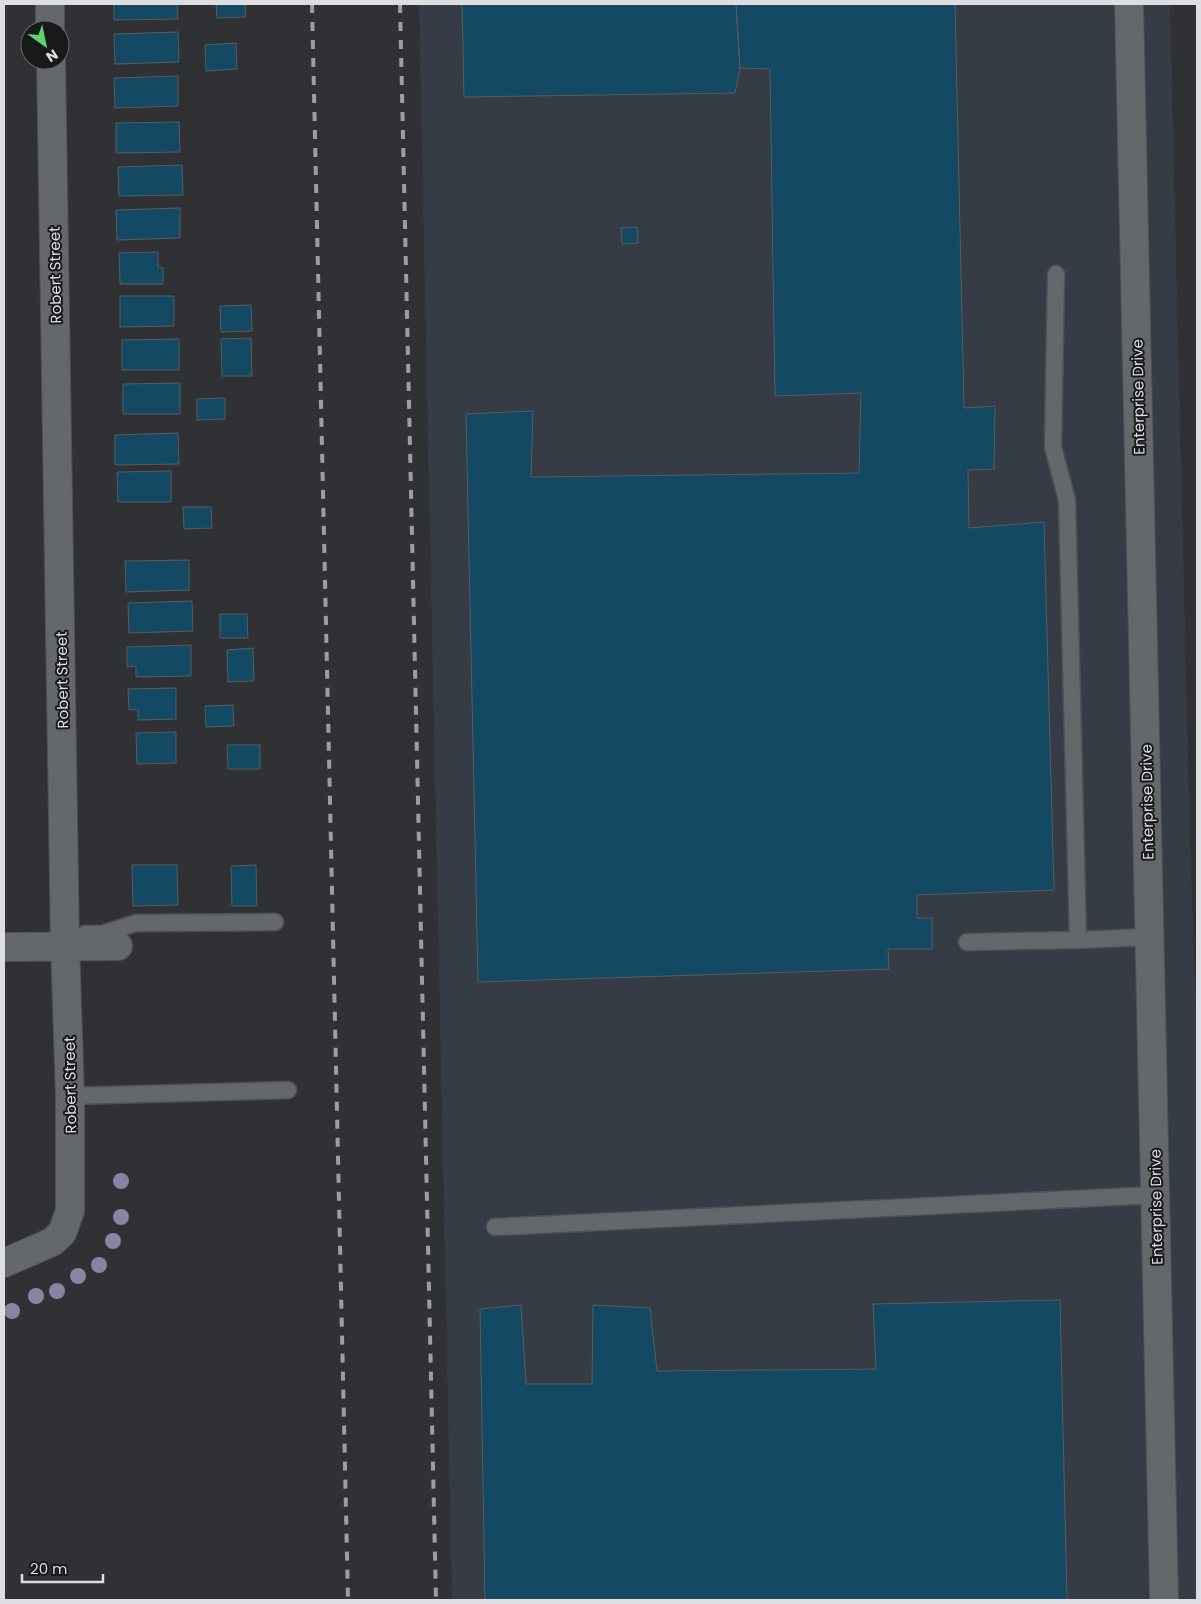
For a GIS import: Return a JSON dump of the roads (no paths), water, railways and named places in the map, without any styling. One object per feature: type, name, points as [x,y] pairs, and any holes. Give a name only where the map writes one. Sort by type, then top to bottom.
[{"type":"street","points":[[50,4],[50,20]]},
{"type":"street","name":"Enterprise Drive","points":[[1129,4],[1164,1600]]},
{"type":"street","name":"Robert Street","points":[[4,1263],[52,1242],[62,1233],[70,1211],[70,1096],[65,940],[51,70]]},
{"type":"street","points":[[4,947],[65,940],[118,946]]},
{"type":"lane","points":[[1056,274],[1053,447],[1067,500],[1078,940]]},
{"type":"lane","points":[[65,940],[102,934],[136,922],[275,922]]},
{"type":"lane","points":[[967,942],[1150,937]]},
{"type":"lane","points":[[70,1096],[288,1090]]},
{"type":"lane","points":[[495,1227],[1155,1196]]},
{"type":"railway","points":[[312,4],[348,1600]]},
{"type":"railway","points":[[400,4],[436,1600]]}]
